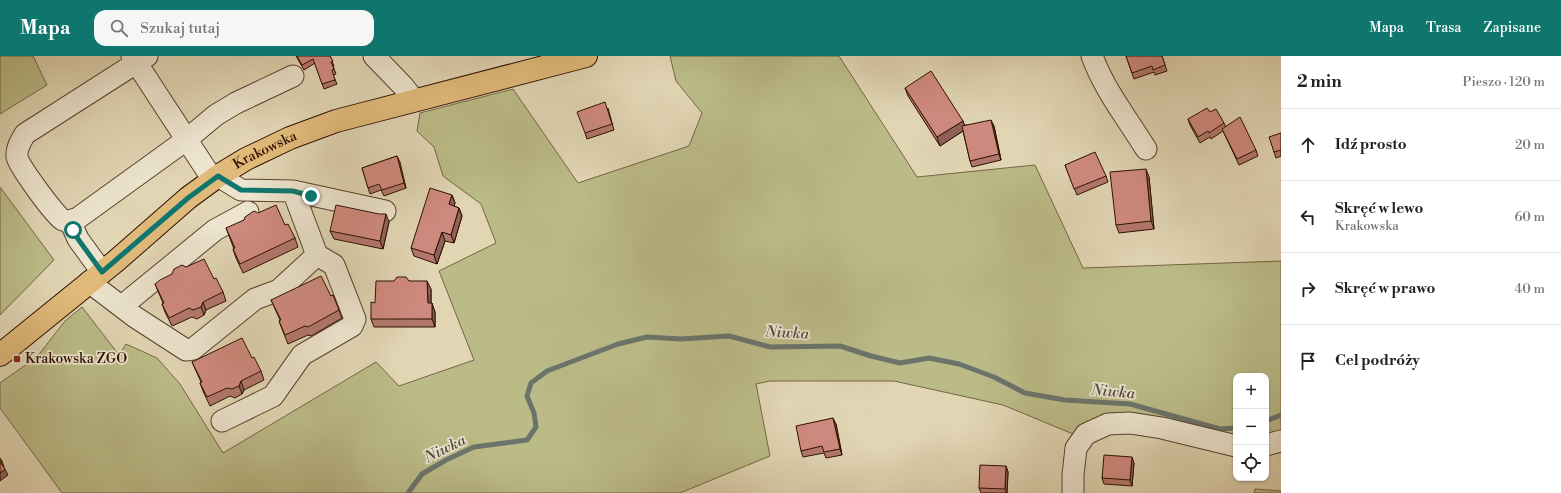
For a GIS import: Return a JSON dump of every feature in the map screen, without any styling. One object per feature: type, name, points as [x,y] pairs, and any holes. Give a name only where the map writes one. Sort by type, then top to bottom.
[{"type":"main road","name":"Krakowska","points":[[0,355],[96,277],[182,202],[215,178],[246,159],[290,138],[336,121],[586,56]]},
{"type":"lane","points":[[374,56],[403,86],[414,100]]},
{"type":"lane","points":[[1092,56],[1098,72],[1113,99],[1146,150]]},
{"type":"lane","points":[[293,76],[236,103],[216,115],[186,140],[78,218],[70,221],[64,220],[55,214],[17,158],[18,146],[25,134],[138,58],[186,140],[215,178],[241,190],[293,191],[385,211]]},
{"type":"lane","points":[[222,421],[273,396],[302,355],[352,326],[354,319],[334,265],[317,256],[293,191]]},
{"type":"lane","points":[[122,306],[215,230],[248,212]]},
{"type":"lane","points":[[70,221],[96,277],[122,306],[135,317],[186,350],[193,350],[255,299],[279,290],[317,256]]},
{"type":"lane","points":[[1073,493],[1076,448],[1086,434],[1108,424],[1130,424],[1162,428],[1233,445]]},
{"type":"lane","points":[[1269,444],[1281,441]]},
{"type":"green space","points":[[0,56],[33,56],[47,85],[0,114]]},
{"type":"green space","points":[[670,56],[839,56],[917,177],[1035,165],[1083,268],[1281,261],[1281,433],[1269,439],[1269,373],[1233,373],[1233,442],[1085,427],[1073,434],[1003,405],[894,381],[770,381],[756,384],[770,456],[680,493],[62,493],[0,408],[0,383],[37,357],[65,321],[82,307],[119,355],[126,344],[157,358],[180,384],[223,453],[376,362],[399,386],[474,360],[439,271],[496,243],[481,204],[443,176],[434,147],[417,131],[420,113],[513,89],[578,183],[689,146],[702,113],[676,81]]},
{"type":"green space","points":[[0,187],[54,260],[0,315]]},
{"type":"green space","points":[[1255,489],[1281,491],[1281,493],[1254,493]]},
{"type":"building","points":[[297,56],[330,56],[333,61],[331,62],[334,69],[332,70],[335,80],[322,84],[313,59],[302,65]]},
{"type":"building","points":[[1126,56],[1162,56],[1165,65],[1153,70],[1152,66],[1132,73]]},
{"type":"building","points":[[931,71],[963,121],[937,137],[905,88]]},
{"type":"building","points":[[605,102],[612,124],[585,133],[577,112]]},
{"type":"building","points":[[1207,108],[1210,112],[1216,109],[1224,123],[1209,133],[1208,131],[1198,137],[1188,119]]},
{"type":"building","points":[[1240,117],[1256,150],[1237,159],[1222,129]]},
{"type":"building","points":[[991,120],[999,154],[970,161],[962,126]]},
{"type":"building","points":[[1281,133],[1281,150],[1274,152],[1269,137]]},
{"type":"building","points":[[1095,152],[1106,176],[1074,189],[1065,165]]},
{"type":"building","points":[[397,156],[404,183],[382,190],[379,184],[368,188],[362,168]]},
{"type":"building","points":[[1146,169],[1151,221],[1116,225],[1110,172]]},
{"type":"building","points":[[430,188],[452,195],[449,204],[459,208],[451,235],[442,232],[434,255],[411,248]]},
{"type":"building","points":[[276,205],[285,225],[288,224],[295,238],[240,264],[226,228],[244,220],[245,217],[254,211],[258,213]]},
{"type":"building","points":[[336,205],[379,214],[386,214],[380,241],[330,231]]},
{"type":"building","points":[[204,259],[214,279],[216,278],[223,292],[203,302],[201,307],[193,310],[189,308],[169,318],[155,284],[172,274],[174,269],[182,265],[186,267]]},
{"type":"building","points":[[321,276],[331,296],[333,295],[339,310],[308,327],[305,326],[285,335],[279,321],[281,320],[271,300]]},
{"type":"building","points":[[397,277],[406,277],[409,281],[427,281],[428,303],[432,303],[432,319],[371,319],[371,302],[375,303],[376,281],[394,281]]},
{"type":"building","points":[[242,338],[252,358],[254,357],[261,371],[241,381],[239,386],[232,389],[227,388],[207,397],[200,383],[202,382],[192,362]]},
{"type":"building","points":[[833,418],[840,449],[824,452],[822,446],[801,451],[796,426]]},
{"type":"building","points":[[1104,455],[1132,457],[1130,480],[1102,478]]},
{"type":"building","points":[[0,462],[5,469],[0,473]]},
{"type":"building","points":[[980,465],[1006,466],[1005,489],[979,488]]},
{"type":"waterway","name":"Niwka","points":[[408,493],[422,474],[446,460],[474,447],[527,440],[536,427],[534,413],[527,396],[531,383],[547,371],[618,344],[647,337],[681,339],[729,336],[770,347],[840,346],[900,363],[929,358],[959,364],[994,377],[1025,393],[1065,400],[1130,404],[1220,429],[1233,428]]},
{"type":"waterway","name":"Niwka","points":[[1269,420],[1281,415]]},
{"type":"place","name":"Krakowska ZGO","points":[[17,359]]},
{"type":"route","points":[[73,230],[102,272],[161,220],[218,176],[241,190],[293,191],[311,196]]}]
